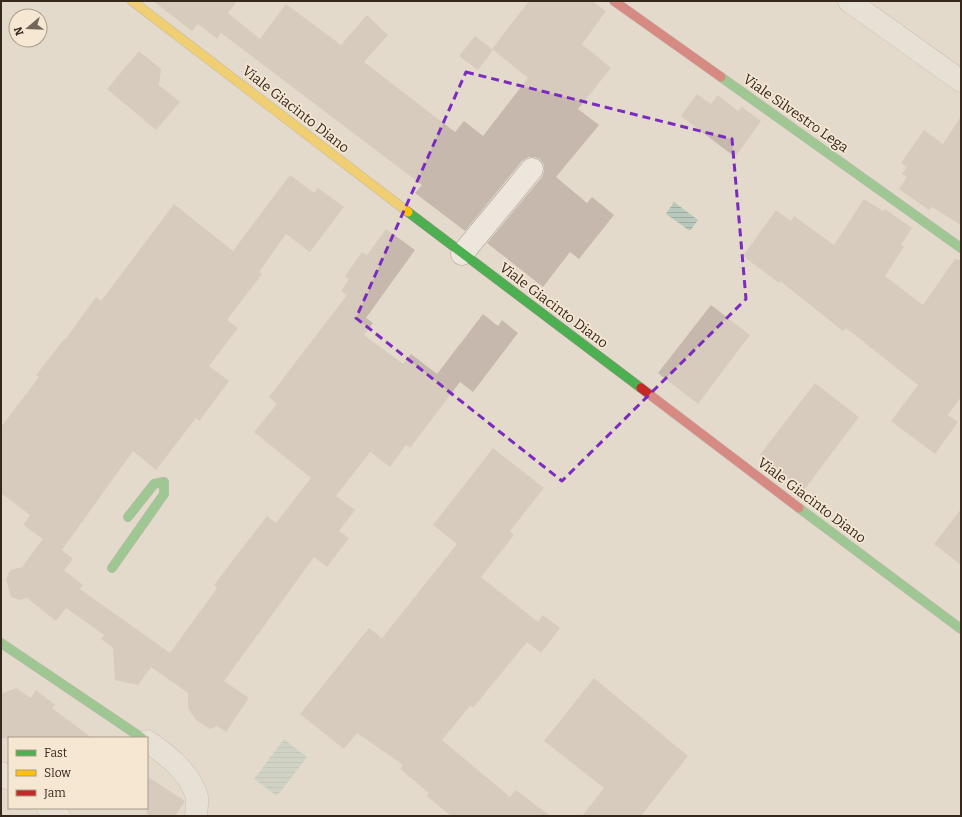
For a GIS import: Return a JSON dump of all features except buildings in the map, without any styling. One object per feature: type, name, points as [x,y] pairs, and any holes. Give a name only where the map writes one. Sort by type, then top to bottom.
[{"type":"street","name":"Viale Giacinto Diano","points":[[132,1],[462,254],[961,629]]},
{"type":"street","name":"Viale Silvestro Lega","points":[[614,1],[961,248]]},
{"type":"street","points":[[849,1],[961,81]]},
{"type":"street","points":[[462,254],[532,169]]},
{"type":"street","points":[[112,568],[164,494],[164,482],[154,484],[128,517]]},
{"type":"street","points":[[1,643],[141,737]]},
{"type":"street","points":[[148,742],[168,756],[187,778],[197,798],[196,816]]},
{"type":"street","points":[[49,809],[59,816]]},
{"type":"highlighted area","points":[[466,72],[732,139],[746,299],[562,481],[356,318]]},
{"type":"shaded area","points":[[674,202],[698,220],[690,231],[666,214]]},
{"type":"shaded area","points":[[284,739],[307,757],[277,796],[254,779]]},
{"type":"traffic: fast","points":[[721,77],[961,248]]},
{"type":"traffic: fast","points":[[408,212],[641,388]]},
{"type":"traffic: fast","points":[[112,568],[164,494],[164,482],[154,484],[128,517]]},
{"type":"traffic: fast","points":[[799,508],[961,629]]},
{"type":"traffic: fast","points":[[1,643],[141,737]]},
{"type":"traffic: slow","points":[[132,1],[408,212]]},
{"type":"traffic: jam","points":[[614,1],[721,77]]},
{"type":"traffic: jam","points":[[641,388],[799,508]]}]
